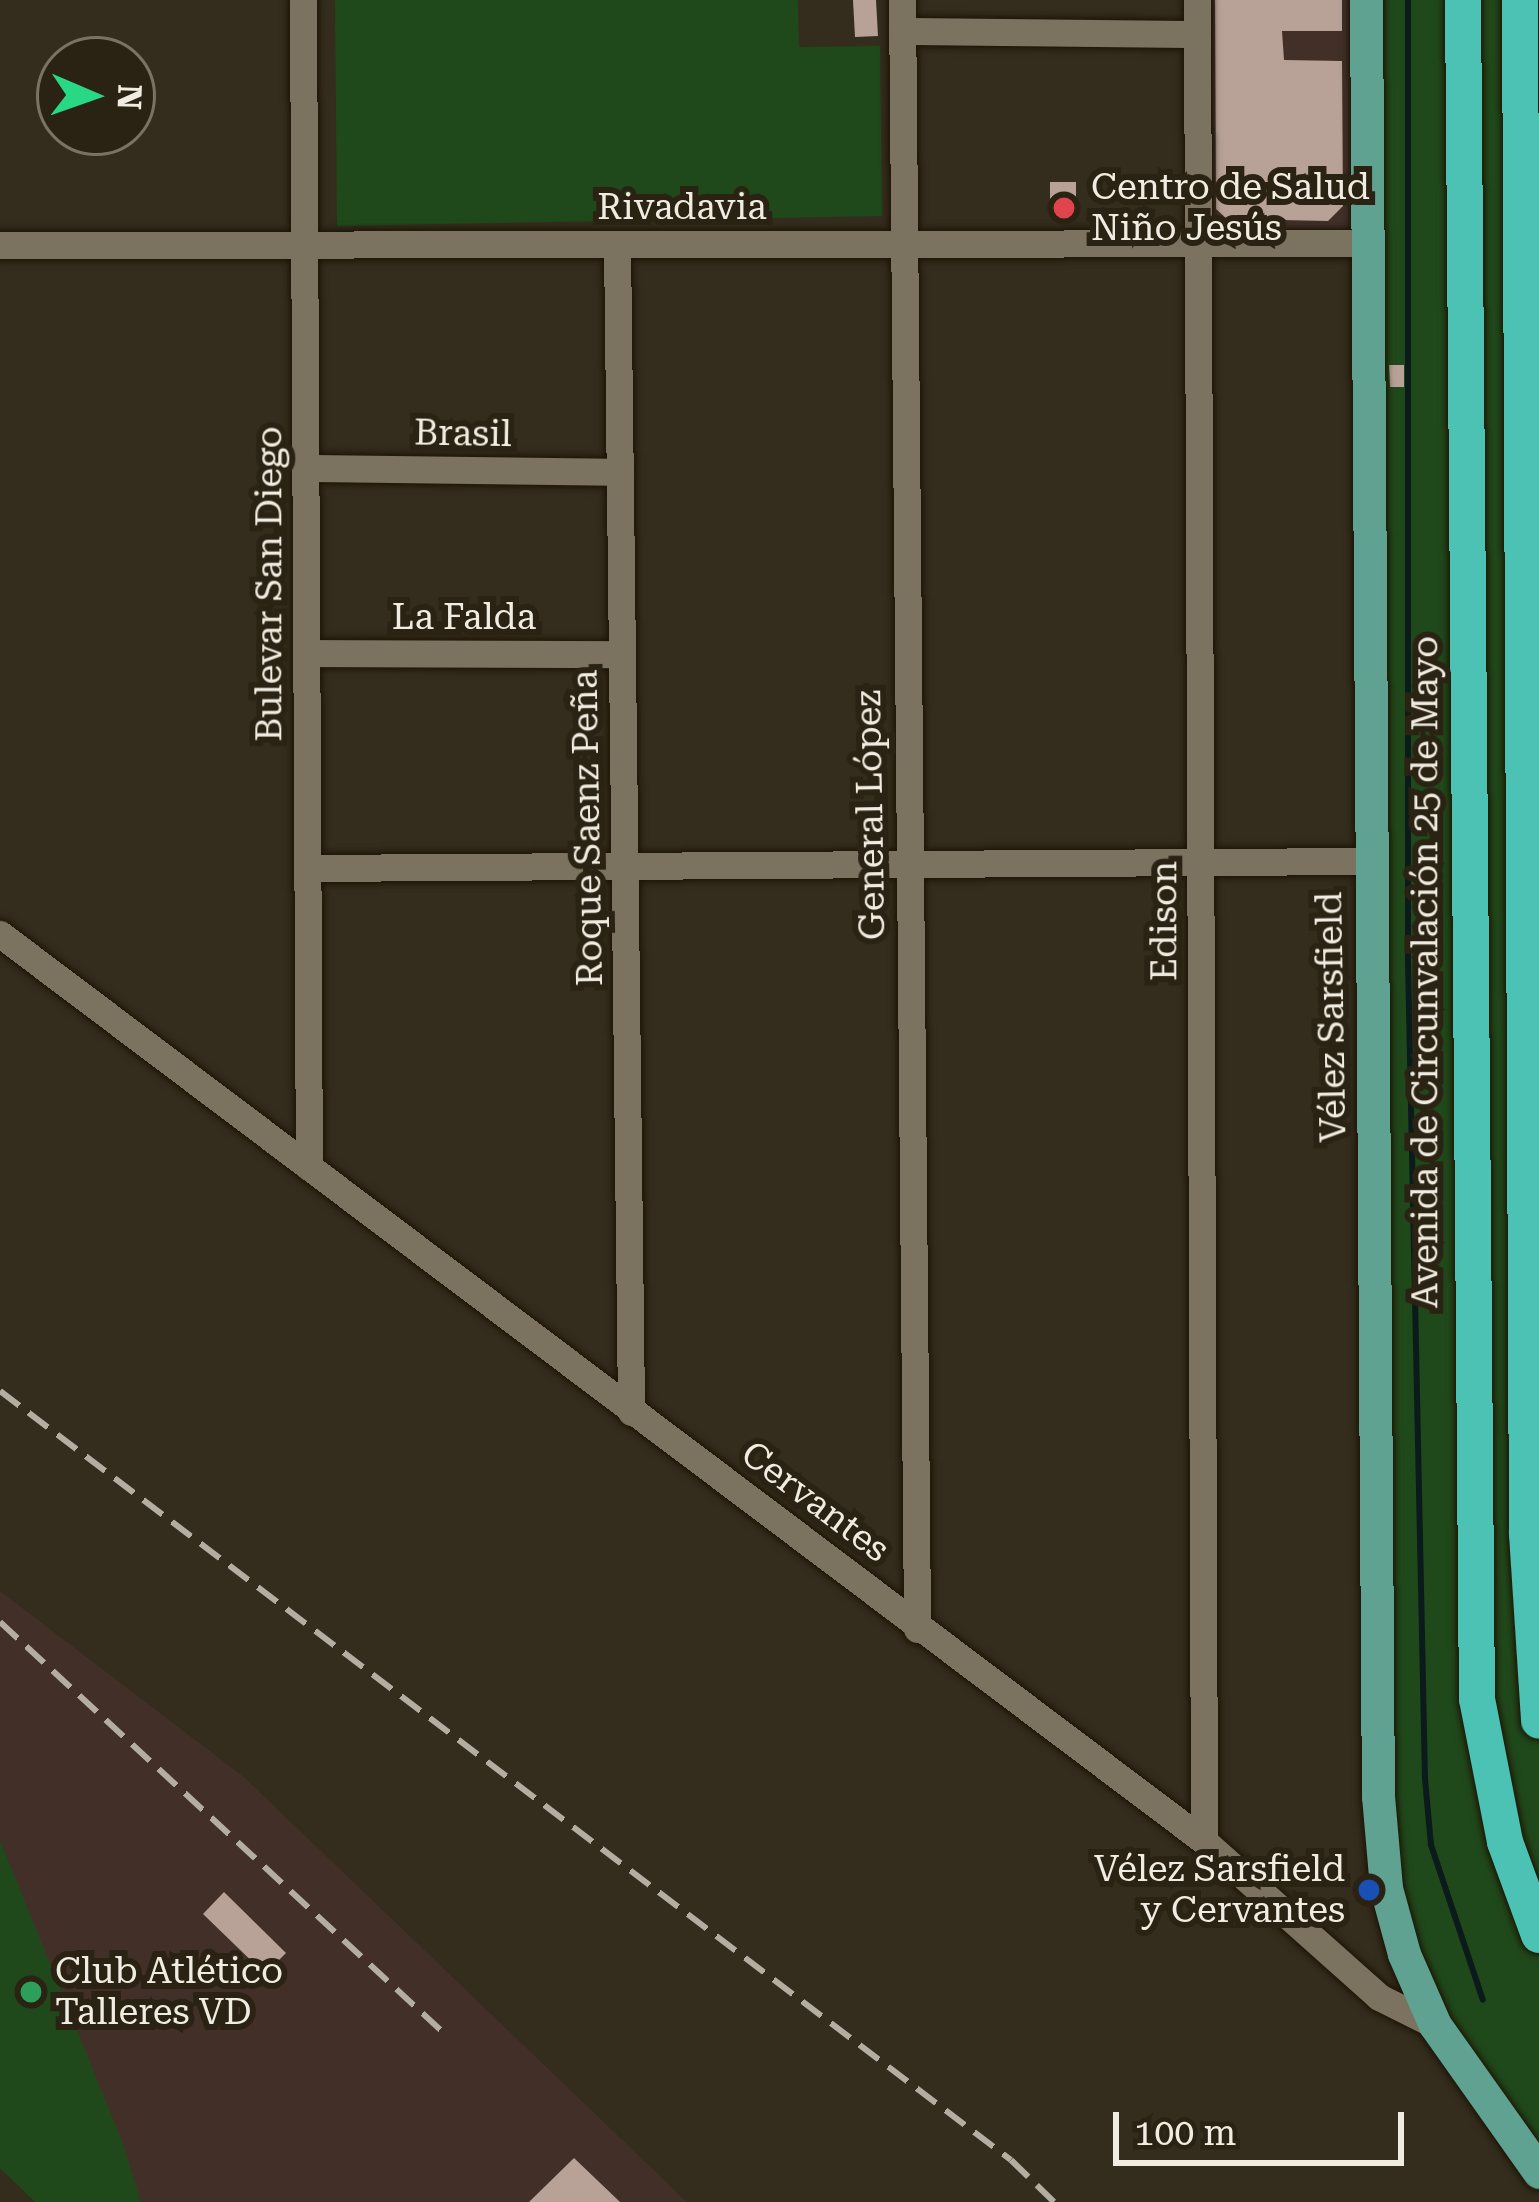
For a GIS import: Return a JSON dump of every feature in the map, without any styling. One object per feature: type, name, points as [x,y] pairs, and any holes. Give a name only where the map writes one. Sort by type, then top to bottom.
[{"type":"highway","name":"Avenida de Circunvalación 25 de Mayo","points":[[1463,0],[1474,1631],[1477,1699],[1505,1842],[1539,1935]]},
{"type":"highway","points":[[1520,0],[1527,1534],[1539,1721]]},
{"type":"main road","name":"Vélez Sarsfield","points":[[1366,0],[1364,243],[1378,1796],[1386,1888],[1435,2025]]},
{"type":"main road","name":"Cervantes","points":[[1435,2025],[1539,2172]]},
{"type":"street","name":"Bulevar San Diego","points":[[304,0],[309,1167]]},
{"type":"street","name":"General López","points":[[902,0],[917,1629]]},
{"type":"street","name":"Edison","points":[[1197,0],[1204,1841]]},
{"type":"street","points":[[902,31],[1197,34]]},
{"type":"street","name":"Rivadavia","points":[[0,245],[1364,243]]},
{"type":"street","name":"Roque Saenz Peña","points":[[616,244],[631,1412]]},
{"type":"street","name":"Brasil","points":[[306,468],[619,472]]},
{"type":"street","name":"La Falda","points":[[307,653],[621,654]]},
{"type":"street","points":[[308,868],[1369,861]]},
{"type":"street","name":"Cervantes","points":[[0,934],[1204,1841],[1379,1997],[1435,2025]]},
{"type":"shaded area","points":[[1213,0],[1351,0],[1350,229],[1212,230]]},
{"type":"shaded area","points":[[0,1591],[245,1778],[687,2202],[141,2202],[0,1840]]},
{"type":"green space","points":[[335,0],[798,0],[799,47],[880,46],[882,216],[337,226]]},
{"type":"green space","points":[[1366,0],[1539,0],[1539,2172],[1489,2108],[1386,1888]]},
{"type":"green space","name":"Club Atlético Talleres VD","points":[[0,1840],[123,2144],[141,2202],[35,2202],[0,2168]]},
{"type":"building","points":[[853,0],[876,0],[878,36],[855,37]]},
{"type":"building","points":[[1215,0],[1342,0],[1342,31],[1282,31],[1284,60],[1342,61],[1343,206],[1328,221],[1227,219],[1216,209]]},
{"type":"building","points":[[1050,182],[1076,182],[1076,216],[1050,216]]},
{"type":"building","points":[[1389,365],[1404,365],[1404,387],[1390,387]]},
{"type":"building","points":[[224,1892],[286,1953],[265,1974],[203,1914]]},
{"type":"building","points":[[574,2158],[620,2202],[529,2202]]},
{"type":"waterway","points":[[1408,0],[1408,961],[1425,1779],[1431,1845],[1483,2000]]},
{"type":"railway","points":[[0,1391],[1011,2160],[1054,2202]]},
{"type":"railway","points":[[0,1622],[446,2035]]},
{"type":"place","name":"Centro de Salud Niño Jesús","points":[[1064,208]]},
{"type":"place","name":"Vélez Sarsfield y Cervantes","points":[[1369,1890]]},
{"type":"place","name":"Club Atlético Talleres VD","points":[[31,1992]]}]
